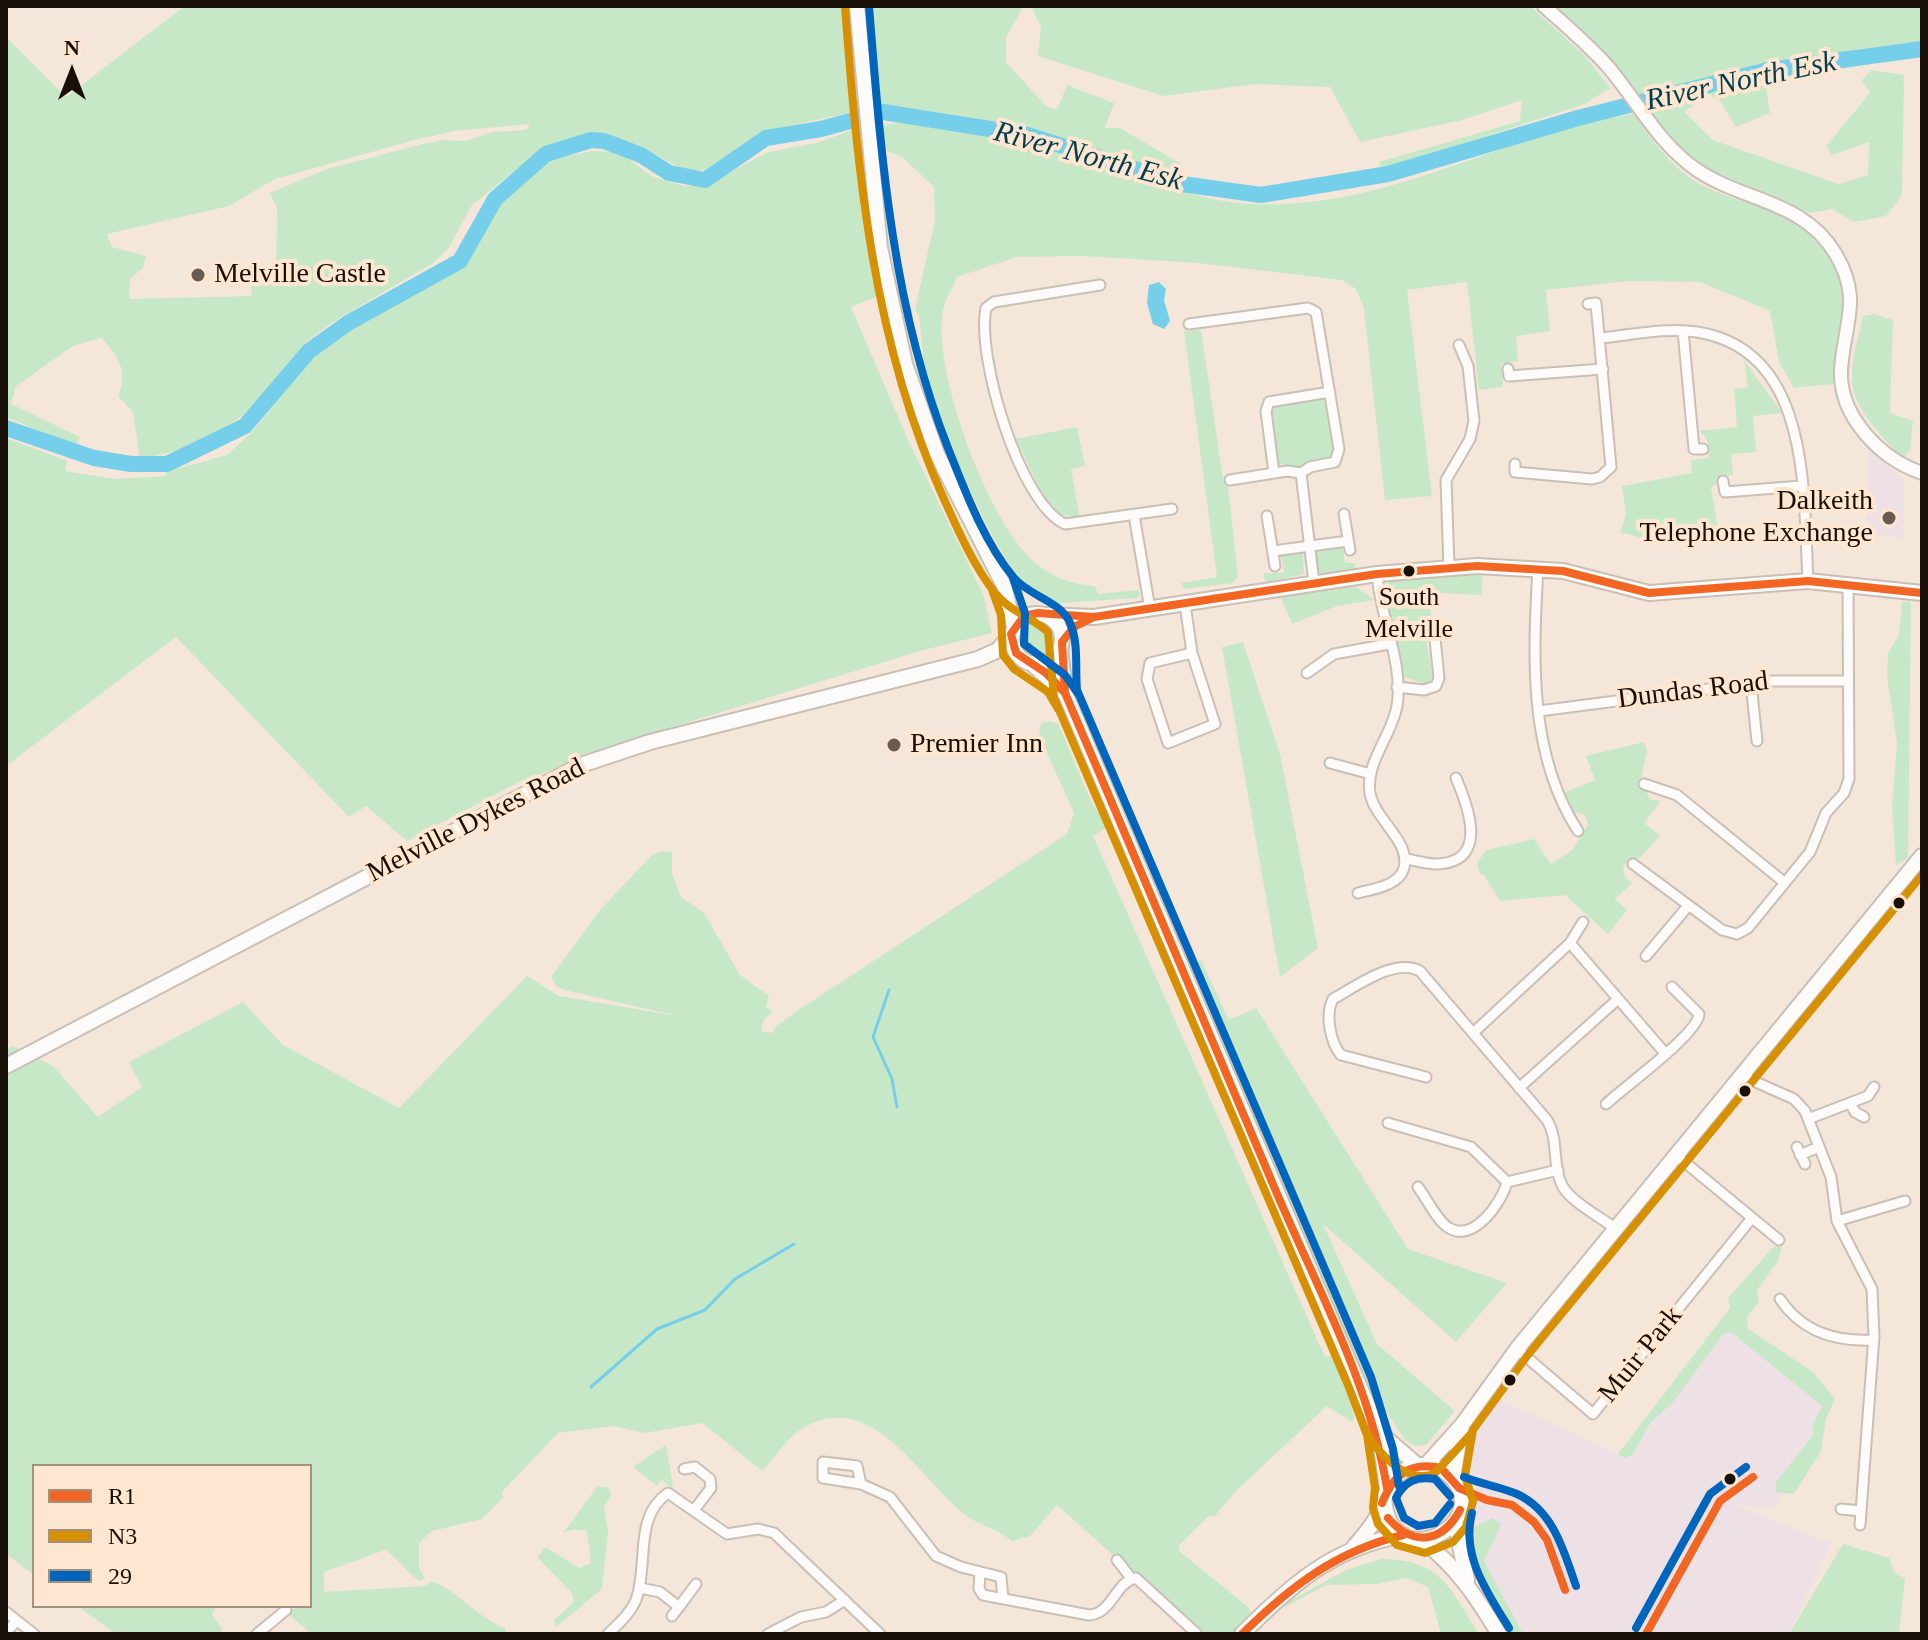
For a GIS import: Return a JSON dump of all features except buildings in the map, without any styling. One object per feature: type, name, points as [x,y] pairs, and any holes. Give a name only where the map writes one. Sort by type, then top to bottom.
[{"type":"main road","points":[[857,6],[880,248],[912,388],[937,454],[1004,586],[1013,630],[1012,644],[1027,662],[1065,693]]},
{"type":"main road","points":[[1544,6],[1612,72],[1675,152],[1700,172],[1797,215],[1819,232],[1846,275],[1852,299],[1841,368],[1846,400],[1877,447],[1904,467],[1922,473]]},
{"type":"main road","points":[[1013,630],[1024,616],[1094,617],[1377,574],[1449,568],[1538,568],[1649,593],[1808,581],[1922,593]]},
{"type":"main road","points":[[1004,586],[1060,628],[1065,693],[1379,1432],[1389,1519],[1403,1535]]},
{"type":"main road","points":[[1027,662],[1049,661],[1074,627],[1094,617]]},
{"type":"main road","name":"Melville Dykes Road","points":[[6,1066],[581,765],[650,742],[978,659],[998,650],[1013,630]]},
{"type":"main road","name":"Melville Dykes Road","points":[[978,659],[1027,662]]},
{"type":"main road","points":[[1354,1547],[1380,1512],[1386,1492],[1401,1471],[1422,1464],[1462,1425],[1517,1349],[1922,856]]},
{"type":"main road","points":[[1423,1541],[1446,1532],[1455,1521],[1461,1500],[1453,1478],[1454,1455],[1462,1425]]},
{"type":"main road","points":[[1379,1432],[1422,1464],[1441,1468],[1453,1478]]},
{"type":"main road","points":[[1455,1521],[1468,1584]]},
{"type":"main road","points":[[1242,1634],[1297,1582],[1354,1547],[1403,1535],[1423,1541],[1445,1558],[1468,1584],[1499,1634]]},
{"type":"street","points":[[1100,285],[989,304],[985,313],[985,347],[1009,439],[1028,483],[1057,521],[1073,525],[1172,509]]},
{"type":"street","points":[[1515,464],[1515,472],[1592,479],[1607,473],[1613,459],[1600,338],[1596,303],[1588,304]]},
{"type":"street","points":[[1189,324],[1308,308],[1316,312],[1330,392],[1338,456],[1335,462],[1310,467],[1301,473],[1274,473],[1230,480]]},
{"type":"street","points":[[1202,311],[1203,322]]},
{"type":"street","points":[[1600,338],[1683,331],[1710,335],[1737,346],[1771,375],[1791,414],[1801,486],[1808,581]]},
{"type":"street","points":[[1683,331],[1694,449],[1703,449]]},
{"type":"street","points":[[1449,568],[1444,498],[1446,480],[1470,439],[1474,421],[1468,366],[1459,345]]},
{"type":"street","points":[[1508,369],[1509,376],[1603,369]]},
{"type":"street","points":[[1274,473],[1266,411],[1269,402],[1330,392]]},
{"type":"street","points":[[1301,473],[1314,583]]},
{"type":"street","points":[[1723,481],[1725,492],[1801,486]]},
{"type":"street","points":[[1273,551],[1349,546],[1344,514]]},
{"type":"street","points":[[1134,515],[1150,609]]},
{"type":"street","points":[[1267,516],[1275,566]]},
{"type":"street","points":[[1538,568],[1534,631],[1539,711],[1552,775],[1576,820],[1578,831]]},
{"type":"street","points":[[1358,893],[1391,882],[1401,875],[1405,859],[1400,844],[1375,811],[1369,785],[1394,718],[1397,687],[1377,574]]},
{"type":"street","points":[[1633,864],[1722,930],[1737,934],[1748,928],[1810,852],[1826,813],[1848,786],[1848,584]]},
{"type":"street","points":[[1185,604],[1192,653],[1215,724],[1168,743],[1147,679],[1150,663],[1192,653]]},
{"type":"street","points":[[1397,687],[1424,690],[1436,686],[1439,678],[1435,639]]},
{"type":"street","points":[[1307,673],[1334,654],[1389,644]]},
{"type":"street","name":"Dundas Road","points":[[1539,711],[1751,683],[1848,681]]},
{"type":"street","points":[[1751,683],[1757,741]]},
{"type":"street","points":[[1330,763],[1371,774]]},
{"type":"street","points":[[1405,859],[1445,862],[1460,855],[1468,846],[1472,824],[1456,778]]},
{"type":"street","points":[[1644,784],[1677,795],[1785,883]]},
{"type":"street","points":[[1647,952],[1688,906]]},
{"type":"street","points":[[1473,1033],[1570,943],[1583,922]]},
{"type":"street","points":[[1570,943],[1664,1052]]},
{"type":"street","points":[[1418,1078],[1341,1055],[1335,1047],[1328,1014],[1333,999],[1373,976],[1416,968],[1551,1127],[1558,1170],[1565,1190],[1616,1229]]},
{"type":"street","points":[[1613,1101],[1699,1021],[1699,1014],[1672,987]]},
{"type":"street","points":[[1519,1088],[1618,999]]},
{"type":"street","points":[[1740,1075],[1794,1099],[1808,1119],[1833,1183],[1837,1221],[1872,1289],[1874,1340],[1860,1525]]},
{"type":"street","points":[[1808,1119],[1868,1096],[1874,1087]]},
{"type":"street","points":[[1850,1103],[1855,1112],[1864,1117]]},
{"type":"street","points":[[1388,1123],[1471,1147],[1507,1182]]},
{"type":"street","points":[[1800,1155],[1819,1147]]},
{"type":"street","points":[[1676,1155],[1779,1240]]},
{"type":"street","points":[[1507,1182],[1558,1170]]},
{"type":"street","points":[[1418,1187],[1446,1227],[1461,1231],[1477,1225],[1501,1198],[1507,1182]]},
{"type":"street","points":[[1837,1221],[1905,1201]]},
{"type":"street","name":"Muir Park","points":[[1517,1349],[1593,1414],[1752,1218]]},
{"type":"street","points":[[1780,1299],[1806,1328],[1837,1338],[1874,1340]]},
{"type":"street","points":[[684,1469],[695,1467],[710,1479],[711,1488],[694,1510]]},
{"type":"street","points":[[861,1484],[896,1502],[936,1556],[1003,1578],[1003,1598]]},
{"type":"street","points":[[608,1634],[631,1611],[640,1588],[649,1514],[668,1493],[727,1534],[758,1529],[774,1533],[880,1634]]},
{"type":"street","points":[[1841,1509],[1861,1511]]},
{"type":"street","points":[[1117,1560],[1131,1578],[1140,1580],[1197,1634]]},
{"type":"street","points":[[980,1572],[980,1593],[1093,1616],[1102,1612],[1131,1578]]},
{"type":"street","points":[[672,1616],[696,1584]]},
{"type":"street","points":[[640,1588],[660,1592],[679,1607]]},
{"type":"street","points":[[768,1634],[801,1617],[826,1612],[845,1600]]},
{"type":"street","points":[[257,1634],[286,1610]]},
{"type":"street","points":[[6,1612],[34,1634]]},
{"type":"street","points":[[6,1632],[17,1621]]},
{"type":"shaded area","points":[[1868,449],[1904,479],[1904,538],[1867,533]]},
{"type":"shaded area","points":[[1725,1314],[1813,1372],[1835,1399],[1773,1510],[1732,1504],[1831,1543],[1789,1634],[1510,1634],[1476,1569],[1464,1531],[1478,1482],[1464,1461],[1474,1424],[1493,1397],[1618,1454]]},
{"type":"green space","points":[[185,6],[844,6],[857,111],[780,128],[754,142],[717,169],[685,171],[640,145],[590,136],[538,152],[472,205],[448,249],[433,263],[331,323],[306,342],[244,415],[206,438],[172,452],[140,459],[133,412],[118,396],[122,379],[120,364],[101,338],[73,346],[16,386],[11,404],[80,437],[75,446],[6,417],[6,37],[66,97]],"holes":[[[530,124],[526,130],[492,132],[466,141],[441,140],[411,147],[327,169],[270,193],[277,208],[276,276],[249,271],[252,296],[129,299],[130,279],[143,268],[146,256],[112,247],[107,234],[229,206],[275,179],[411,141],[454,131]]]},
{"type":"green space","points":[[876,6],[1024,6],[1006,37],[1006,62],[1046,106],[1057,110],[1067,85],[1114,103],[1105,128],[1120,128],[1181,164],[1177,175],[1032,130],[941,113],[876,106],[867,11]]},
{"type":"green space","points":[[1031,6],[1530,6],[1584,55],[1610,88],[1585,104],[1382,170],[1379,162],[1520,121],[1522,100],[1462,120],[1360,142],[1330,87],[1255,84],[1163,96],[1038,56],[1041,27]]},
{"type":"green space","points":[[1554,6],[1922,6],[1922,42],[1857,49],[1863,65],[1757,84],[1766,88],[1770,113],[1736,127],[1720,101],[1709,94],[1684,112],[1713,140],[1838,184],[1868,175],[1869,142],[1832,155],[1826,146],[1870,93],[1862,80],[1871,70],[1904,75],[1902,195],[1886,216],[1854,222],[1832,209],[1810,213],[1718,176],[1684,154],[1615,67]]},
{"type":"green space","points":[[1633,114],[1666,157],[1690,178],[1794,224],[1816,240],[1831,259],[1840,279],[1843,301],[1833,384],[1794,388],[1779,362],[1770,311],[1700,282],[1629,281],[1546,290],[1550,331],[1516,336],[1518,361],[1501,364],[1503,387],[1479,390],[1467,282],[1407,290],[1432,496],[1385,500],[1364,309],[1356,289],[1342,280],[1198,263],[1083,256],[1017,257],[957,277],[944,307],[942,338],[946,370],[967,444],[998,513],[1033,561],[1062,579],[1095,586],[1098,594],[1138,590],[1140,593],[1138,598],[1058,603],[1017,578],[987,526],[948,442],[925,375],[919,315],[915,309],[935,220],[934,187],[902,157],[876,146],[876,128],[901,122],[939,126],[1077,157],[1207,198],[1252,204],[1303,203],[1351,195],[1445,169],[1537,137]]},
{"type":"green space","points":[[856,129],[876,297],[851,307],[908,440],[983,594],[992,633],[920,651],[650,734],[521,781],[407,841],[366,806],[349,817],[176,637],[6,766],[6,438],[67,461],[65,471],[116,479],[166,476],[166,472],[227,455],[254,430],[315,353],[348,328],[419,292],[464,264],[499,202],[524,177],[548,160],[593,151],[620,152],[651,176],[684,186],[706,185],[768,152],[816,143]]},
{"type":"green space","points":[[1874,314],[1893,320],[1890,413],[1913,421],[1910,450],[1902,459],[1870,422],[1853,390],[1853,363],[1863,316]]},
{"type":"green space","points":[[1201,330],[1223,479],[1228,485],[1238,576],[1233,583],[1184,589],[1181,583],[1217,577],[1184,331]]},
{"type":"green space","points":[[1744,360],[1782,413],[1753,416],[1756,452],[1731,454],[1733,475],[1716,477],[1716,484],[1711,488],[1719,535],[1642,538],[1620,532],[1626,515],[1622,486],[1692,473],[1691,460],[1709,458],[1707,439],[1699,431],[1737,427],[1734,389],[1748,387]]},
{"type":"green space","points":[[1322,399],[1327,408],[1334,453],[1330,459],[1300,467],[1279,464],[1271,413],[1275,406]]},
{"type":"green space","points":[[1077,427],[1085,466],[1071,469],[1080,519],[1058,514],[1043,496],[1016,439]]},
{"type":"green space","points":[[1337,547],[1343,550],[1345,563],[1355,563],[1356,569],[1318,574],[1315,549]]},
{"type":"green space","points":[[1299,551],[1303,554],[1304,574],[1269,582],[1265,580],[1263,573],[1284,573],[1282,558],[1277,556]]},
{"type":"green space","points":[[1483,571],[1481,595],[1442,593],[1425,599],[1431,613],[1432,634],[1426,639],[1433,679],[1425,684],[1404,677],[1386,599],[1388,583]]},
{"type":"green space","points":[[1356,587],[1374,600],[1337,606],[1292,624],[1280,596]]},
{"type":"green space","points":[[1902,602],[1911,602],[1908,858],[1896,865],[1892,807],[1897,743],[1887,676],[1888,653],[1899,635]]},
{"type":"green space","points":[[1037,620],[1050,625],[1055,638],[1050,651],[1037,656],[1024,651],[1019,638],[1024,625]]},
{"type":"green space","points":[[1243,642],[1280,754],[1318,948],[1280,977],[1222,647]]},
{"type":"green space","points":[[1051,721],[1058,724],[1093,804],[1109,826],[1093,836],[1325,1357],[1335,1355],[1345,1376],[1354,1418],[1352,1422],[1327,1406],[1237,1490],[1214,1517],[1209,1516],[1179,1545],[1179,1551],[1249,1608],[1251,1614],[1231,1634],[1201,1634],[1057,1505],[1030,1536],[1012,1541],[975,1521],[946,1498],[891,1441],[870,1427],[849,1419],[825,1419],[800,1430],[762,1471],[702,1423],[645,1433],[614,1426],[558,1433],[502,1492],[503,1498],[482,1519],[432,1531],[419,1543],[419,1568],[425,1578],[420,1581],[385,1550],[324,1572],[324,1592],[425,1586],[431,1581],[505,1628],[505,1634],[311,1634],[288,1614],[295,1608],[312,1608],[312,1464],[32,1464],[32,1574],[6,1554],[6,1049],[13,1046],[53,1066],[98,1117],[142,1087],[129,1062],[243,1002],[283,1045],[399,1108],[527,976],[559,996],[678,1016],[569,991],[557,987],[551,977],[600,910],[651,856],[662,851],[672,852],[672,873],[681,897],[704,913],[740,975],[769,996],[766,1007],[773,1011],[764,1020],[761,1031],[772,1033],[776,1026],[797,1011],[1067,834],[1074,813],[1039,735],[1041,723]]},
{"type":"green space","points":[[1644,742],[1647,750],[1639,788],[1645,789],[1650,799],[1661,801],[1644,823],[1660,836],[1639,859],[1631,858],[1623,866],[1625,877],[1632,883],[1615,899],[1627,910],[1608,934],[1565,895],[1500,901],[1484,875],[1479,873],[1477,863],[1486,850],[1534,839],[1551,864],[1572,850],[1588,825],[1585,815],[1574,812],[1565,792],[1595,780],[1586,756]]},
{"type":"green space","points":[[1201,960],[1229,1020],[1256,1008],[1408,1249],[1507,1283],[1456,1342],[1323,1224],[1377,1344],[1455,1411],[1426,1445],[1416,1446],[1405,1440],[1367,1382],[1189,966]]},
{"type":"green space","points":[[1776,1244],[1782,1247],[1778,1261],[1757,1290],[1759,1302],[1747,1317],[1748,1329],[1813,1372],[1835,1399],[1826,1419],[1821,1451],[1794,1494],[1775,1492],[1776,1482],[1814,1434],[1813,1424],[1822,1406],[1731,1332],[1724,1333],[1673,1402],[1651,1422],[1632,1455],[1625,1458],[1618,1454],[1730,1308],[1728,1298]]},
{"type":"green space","points":[[666,1445],[672,1488],[662,1480],[657,1486],[633,1467]]},
{"type":"green space","points":[[597,1487],[609,1487],[611,1496],[604,1507],[608,1531],[602,1589],[556,1627],[554,1620],[574,1602],[572,1593],[537,1557],[546,1547],[579,1568],[591,1563],[587,1531],[574,1529],[563,1533]]},
{"type":"green space","points":[[1493,1518],[1501,1524],[1484,1561],[1523,1634],[1508,1632],[1476,1569],[1474,1527]]},
{"type":"green space","points":[[1843,1544],[1889,1558],[1895,1574],[1905,1578],[1899,1634],[1789,1634]]},
{"type":"green space","points":[[1381,1559],[1418,1564],[1431,1571],[1452,1590],[1479,1634],[1441,1634],[1428,1587],[1406,1578],[1377,1584],[1326,1585],[1285,1607],[1284,1604],[1346,1570]]},
{"type":"green space","points":[[80,1608],[215,1608],[212,1615],[222,1628],[221,1634],[116,1634]]},
{"type":"water","points":[[1159,282],[1166,289],[1164,300],[1170,321],[1164,329],[1153,324],[1147,303],[1149,285]]},
{"type":"waterway","name":"River North Esk","points":[[6,428],[94,458],[131,464],[167,464],[245,426],[309,351],[348,323],[460,261],[495,199],[546,154],[591,140],[604,141],[641,155],[669,173],[705,180],[766,138],[821,129],[883,112],[1028,135],[1182,184],[1261,195],[1388,174],[1578,118],[1768,70],[1922,49]]},
{"type":"waterway","points":[[889,990],[873,1037],[892,1079],[897,1107]]},
{"type":"waterway","points":[[591,1387],[657,1329],[705,1310],[735,1279],[794,1244]]},
{"type":"transit line","name":"29","points":[[869,6],[892,230],[914,340],[948,448],[976,516],[1003,564],[1020,584],[1060,609],[1070,623],[1076,647],[1077,690],[1371,1377],[1393,1449],[1399,1486]]},
{"type":"transit line","name":"N3","points":[[845,7],[856,133],[873,257],[900,378],[919,438],[960,534],[987,582],[1007,605],[1048,632],[1054,698],[1348,1385],[1367,1435],[1375,1488],[1373,1508],[1378,1524],[1397,1545],[1425,1553],[1453,1542],[1466,1527],[1473,1501],[1465,1476],[1473,1430],[1527,1356],[1922,875]]},
{"type":"transit line","name":"R1","points":[[1065,693],[1046,673],[1016,653],[1011,634],[1024,616],[1038,613],[1094,617],[1377,574],[1477,566],[1563,571],[1649,593],[1808,581],[1922,593]]},
{"type":"transit line","name":"29","points":[[1013,578],[1025,613],[1024,644],[1065,675],[1079,695]]},
{"type":"transit line","name":"N3","points":[[991,587],[1001,615],[1003,655],[1014,669],[1048,692],[1058,709]]},
{"type":"transit line","name":"R1","points":[[1094,617],[1074,627],[1062,642],[1065,693],[1355,1372],[1379,1448],[1387,1488]]},
{"type":"transit line","name":"N3","points":[[1366,1431],[1394,1465],[1414,1475],[1425,1476],[1435,1473],[1471,1434]]},
{"type":"transit line","name":"R1","points":[[1382,1503],[1397,1478],[1420,1467],[1441,1468],[1459,1488]]},
{"type":"transit line","name":"29","points":[[1636,1628],[1710,1494],[1746,1467]]},
{"type":"transit line","name":"29","points":[[1464,1477],[1530,1501],[1556,1534],[1576,1586]]},
{"type":"transit line","name":"R1","points":[[1646,1634],[1720,1501],[1753,1477]]},
{"type":"transit line","name":"29","points":[[1450,1496],[1435,1479],[1422,1478],[1407,1484],[1396,1498],[1404,1518],[1418,1526],[1435,1523],[1450,1504]]},
{"type":"transit line","name":"R1","points":[[1459,1488],[1487,1500],[1512,1505],[1534,1522],[1547,1540],[1565,1590]]},
{"type":"transit line","name":"R1","points":[[1388,1518],[1407,1534],[1427,1537],[1445,1529],[1460,1510]]},
{"type":"transit line","name":"29","points":[[1472,1513],[1470,1544],[1473,1559],[1509,1628]]},
{"type":"transit line","name":"R1","points":[[1242,1634],[1315,1573],[1356,1551],[1403,1535]]},
{"type":"place","name":"Melville Castle","points":[[198,275]]},
{"type":"place","name":"Dalkeith Telephone Exchange","points":[[1889,518]]},
{"type":"place","name":"South Melville","points":[[1409,571]]},
{"type":"place","name":"Premier Inn","points":[[894,745]]}]
